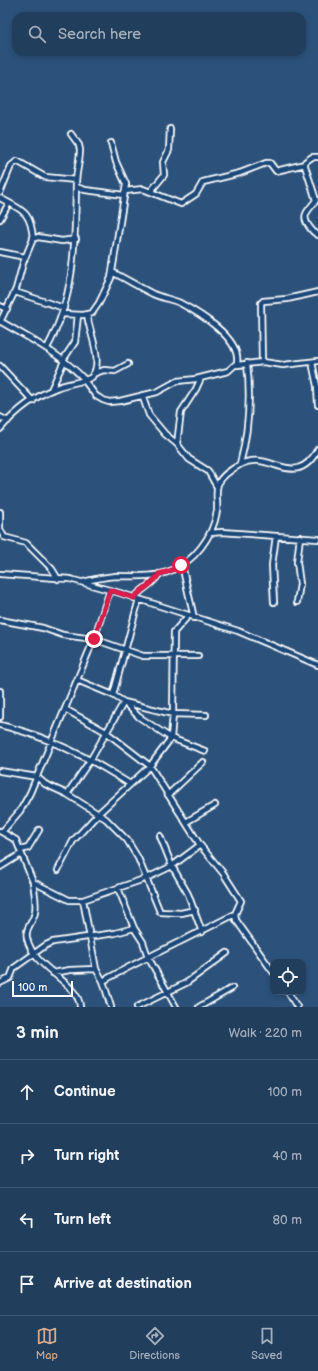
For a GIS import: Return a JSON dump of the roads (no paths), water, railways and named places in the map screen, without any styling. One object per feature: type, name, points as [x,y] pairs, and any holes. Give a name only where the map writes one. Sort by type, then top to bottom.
[{"type":"street","points":[[152,191],[164,175],[163,162],[169,150],[170,129]]},
{"type":"street","points":[[47,348],[64,308],[71,277],[76,239],[76,180],[80,150],[79,145],[71,134]]},
{"type":"street","points":[[62,314],[78,315],[92,313],[99,303],[112,272],[125,193],[124,178],[116,162],[111,143]]},
{"type":"street","points":[[76,187],[85,190],[125,193],[138,188],[152,191],[181,204],[196,194],[200,185],[208,179],[240,173],[266,162],[270,163],[276,171],[305,164],[312,157],[318,157]]},
{"type":"street","points":[[0,193],[11,166],[17,161],[45,177],[76,180]]},
{"type":"street","points":[[305,164],[316,200],[306,214],[306,218],[310,229],[318,235]]},
{"type":"street","points":[[0,198],[25,213],[30,220],[33,239],[25,257],[15,292],[0,321],[47,348],[64,360],[84,380],[96,396],[110,402],[157,392],[177,381],[228,372],[237,365],[247,363],[262,362],[283,365],[318,362]]},
{"type":"street","points":[[0,220],[9,203]]},
{"type":"street","points":[[33,239],[38,237],[62,241],[76,239]]},
{"type":"street","points":[[0,252],[25,257]]},
{"type":"street","points":[[112,272],[158,296],[180,303],[215,326],[224,333],[235,350],[238,358],[237,365]]},
{"type":"street","points":[[15,292],[64,308]]},
{"type":"street","points":[[262,362],[261,303],[263,301],[287,299],[318,292]]},
{"type":"street","points":[[0,306],[7,309]]},
{"type":"street","points":[[87,314],[96,359],[93,374]]},
{"type":"street","points":[[51,390],[64,360],[75,342],[78,315]]},
{"type":"street","points":[[312,362],[317,386],[318,405]]},
{"type":"street","points":[[240,464],[248,431],[250,402],[247,363]]},
{"type":"street","points":[[0,428],[33,401],[51,390],[84,380],[93,374],[104,370],[115,371],[128,364]]},
{"type":"street","points":[[0,366],[33,401]]},
{"type":"street","points":[[177,444],[181,412],[196,389],[200,378]]},
{"type":"street","points":[[142,395],[149,415],[165,434],[177,444],[189,459],[208,471],[218,488]]},
{"type":"street","points":[[0,417],[8,421]]},
{"type":"street","points":[[81,582],[100,578],[159,574],[170,571],[182,565],[203,546],[210,533],[217,512],[218,488],[223,476],[240,464],[249,461],[263,461],[280,468],[300,468],[308,464],[318,450]]},
{"type":"street","points":[[0,512],[0,529],[4,537],[26,543],[52,569],[58,578]]},
{"type":"street","points":[[210,533],[222,532],[318,539]]},
{"type":"street","points":[[274,602],[272,565],[276,536]]},
{"type":"street","points":[[297,602],[300,584],[297,562],[300,537]]},
{"type":"street","points":[[182,565],[194,618]]},
{"type":"street","points":[[0,574],[58,578],[81,582],[110,590],[238,631],[318,665]]},
{"type":"street","points":[[113,695],[126,651],[137,599],[141,590],[154,582],[159,574]]},
{"type":"street","points":[[80,1007],[80,1003],[75,993],[53,973],[45,968],[34,954],[26,931],[32,923],[35,913],[36,903],[33,882],[16,840],[1,831],[20,811],[37,777],[94,639],[110,590]]},
{"type":"street","points":[[58,870],[73,841],[99,813],[150,766],[171,738],[173,714],[174,632],[188,616]]},
{"type":"street","points":[[0,620],[43,628],[63,635],[94,639],[143,656],[198,656]]},
{"type":"street","points":[[77,680],[113,695],[124,702],[139,716],[171,738],[205,751]]},
{"type":"street","points":[[0,691],[0,717]]},
{"type":"street","points":[[124,702],[173,714],[206,715]]},
{"type":"street","points":[[67,794],[91,759],[124,702]]},
{"type":"street","points":[[65,709],[106,732],[150,766],[200,844],[239,896],[241,901],[235,914],[236,920],[270,968]]},
{"type":"street","points":[[0,726],[22,730],[91,759],[130,784]]},
{"type":"street","points":[[168,795],[203,762]]},
{"type":"street","points":[[0,771],[37,777],[45,784],[67,794],[99,813],[127,840],[147,878],[160,912],[181,913],[195,910]]},
{"type":"street","points":[[186,822],[215,805]]},
{"type":"street","points":[[0,867],[28,848],[38,830]]},
{"type":"street","points":[[160,836],[172,866],[184,886],[195,910],[202,932]]},
{"type":"street","points":[[33,882],[69,900],[83,900],[147,878],[172,866],[200,844]]},
{"type":"street","points":[[118,888],[134,928],[143,942],[148,956],[176,1007]]},
{"type":"street","points":[[83,900],[96,969],[103,981],[111,1007]]},
{"type":"street","points":[[103,981],[148,956],[202,932],[235,914]]},
{"type":"street","points":[[0,983],[10,978],[14,968],[46,945],[53,942],[89,937],[134,928]]},
{"type":"street","points":[[137,1007],[186,983],[227,952]]},
{"type":"street","points":[[53,973],[70,970],[96,969]]},
{"type":"street","points":[[199,1007],[232,988]]},
{"type":"street","points":[[290,995],[297,1007]]}]
